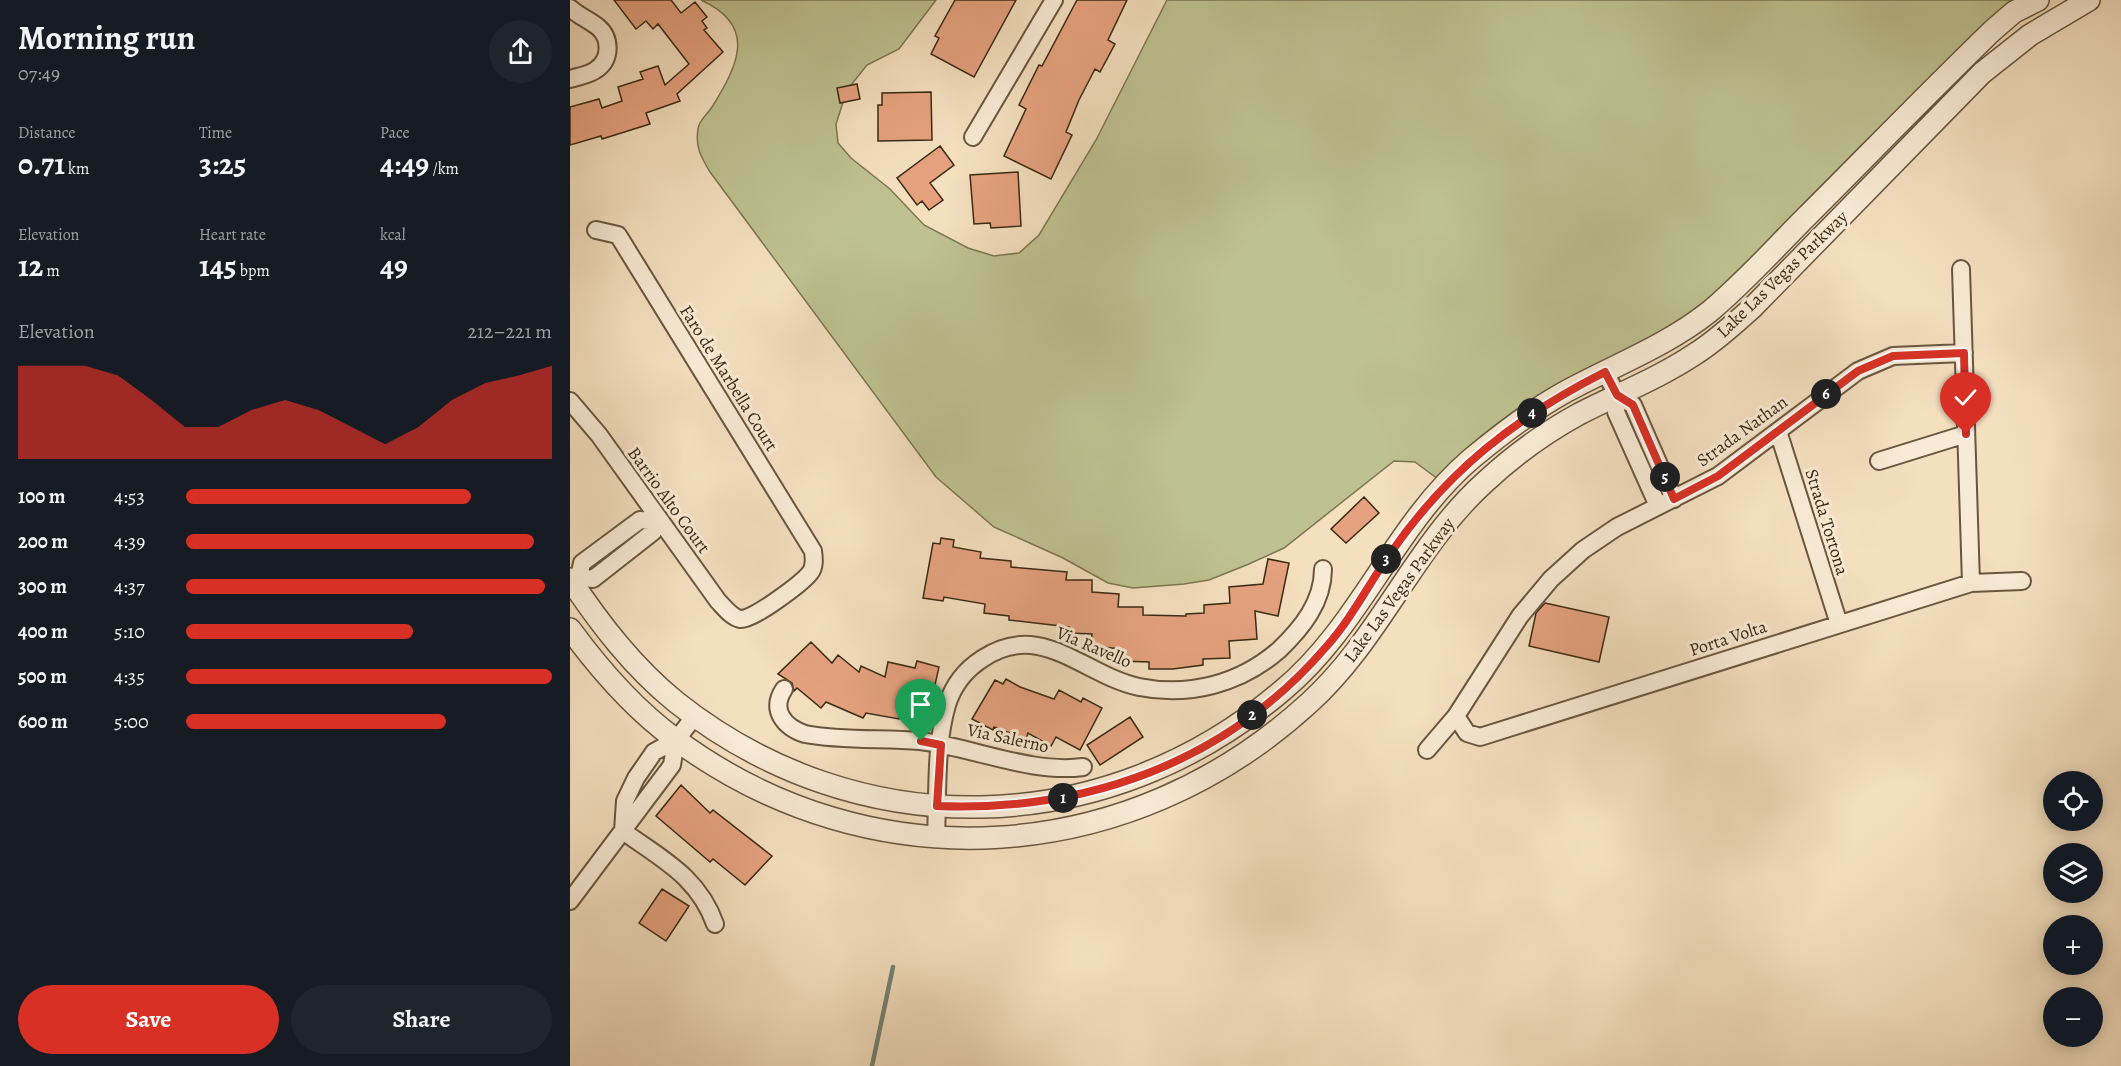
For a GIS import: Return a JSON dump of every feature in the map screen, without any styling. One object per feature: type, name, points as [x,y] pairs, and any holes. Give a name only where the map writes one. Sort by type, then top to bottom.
[{"type":"street","points":[[973,137],[1054,0]]},
{"type":"street","name":"Lake Las Vegas Parkway","points":[[573,581],[596,618],[632,661],[673,699],[718,733],[766,760],[818,782],[872,797],[937,806],[982,808],[1038,803],[1092,792],[1145,775],[1196,752],[1243,722],[1287,687],[1326,648],[1360,603],[1389,555],[1425,507],[1467,463],[1513,425],[1564,393],[1653,349],[1709,311],[1992,31],[2014,12],[2038,0]]},
{"type":"street","name":"Lake Las Vegas Parkway","points":[[570,629],[595,663],[628,697],[676,740],[733,776],[786,802],[843,821],[901,833],[960,839],[1020,837],[1074,829],[1127,814],[1157,802],[1226,768],[1271,737],[1296,715],[1350,660],[1445,523],[1484,482],[1528,446],[1576,415],[1666,372],[1725,332],[1982,73],[2030,35],[2088,0]]},
{"type":"street","points":[[570,8],[600,28],[608,48],[606,58],[599,68],[570,79]]},
{"type":"street","name":"Faro de Marbella Court","points":[[596,230],[618,235],[813,551],[814,562],[810,573],[759,613],[739,619]]},
{"type":"street","points":[[1961,270],[1971,584]]},
{"type":"street","name":"Strada Nathan","points":[[1427,750],[1456,716],[1520,616],[1551,579],[1583,550],[1617,527],[1718,476],[1858,371],[1893,356],[1964,353]]},
{"type":"street","points":[[1605,372],[1617,395],[1633,405],[1674,499]]},
{"type":"street","points":[[1617,395],[1616,412],[1658,507]]},
{"type":"street","name":"Barrio Alto Court","points":[[570,401],[598,435],[655,519],[718,601],[739,619]]},
{"type":"street","name":"Strada Tortona","points":[[1778,431],[1839,624]]},
{"type":"street","points":[[1880,460],[1966,434]]},
{"type":"street","points":[[573,581],[593,579],[652,532],[655,519]]},
{"type":"street","name":"Via Ravello","points":[[936,836],[941,745],[947,707],[959,680],[980,660],[1006,648],[1025,645],[1054,649],[1119,681],[1154,689],[1198,689],[1240,676],[1270,657],[1310,614],[1321,593],[1323,569]]},
{"type":"street","name":"Porta Volta","points":[[1456,716],[1467,733],[1480,737],[1971,584],[2022,581]]},
{"type":"street","name":"Via Salerno","points":[[784,689],[779,701],[779,714],[784,723],[798,732],[941,745],[1052,768],[1083,767]]},
{"type":"street","points":[[570,901],[672,765],[676,740],[695,716]]},
{"type":"street","points":[[622,831],[692,882],[706,901],[715,924]]},
{"type":"green space","points":[[701,0],[936,0],[899,49],[867,65],[847,90],[836,124],[838,143],[851,158],[890,189],[924,225],[968,248],[994,256],[1019,253],[1039,235],[1096,140],[1167,0],[2026,0],[1728,283],[1677,324],[1438,479],[1415,462],[1394,461],[1284,548],[1209,580],[1133,588],[1108,583],[1063,558],[994,527],[936,477],[710,172],[698,147],[699,126],[729,76],[738,48],[736,34],[730,22],[719,10]]},
{"type":"building","points":[[614,0],[671,0],[681,13],[695,2],[707,17],[702,21],[707,28],[704,30],[723,52],[677,94],[680,101],[646,113],[650,124],[602,139],[601,136],[570,145],[570,107],[599,99],[602,108],[622,101],[618,87],[643,79],[640,72],[658,66],[665,85],[689,64],[658,24],[653,29],[646,21],[636,29]]},
{"type":"building","points":[[955,0],[1016,0],[974,77],[931,54],[939,38],[935,36]]},
{"type":"building","points":[[1077,0],[1127,0],[1108,40],[1115,44],[1100,72],[1095,69],[1079,100],[1066,132],[1072,135],[1051,179],[1004,156],[1026,109],[1019,105],[1039,65],[1042,66]]},
{"type":"building","points":[[857,84],[860,99],[840,103],[837,88]]},
{"type":"building","points":[[931,92],[932,140],[878,141],[878,105],[882,105],[882,93]]},
{"type":"building","points":[[940,146],[954,165],[930,183],[943,200],[929,210],[922,201],[917,205],[897,178]]},
{"type":"building","points":[[1018,172],[1021,226],[991,228],[990,223],[974,224],[970,175]]},
{"type":"building","points":[[1364,497],[1379,513],[1346,543],[1331,529]]},
{"type":"building","points":[[941,538],[954,540],[953,547],[981,552],[980,558],[1011,561],[1011,567],[1067,572],[1066,580],[1092,580],[1092,592],[1119,594],[1118,607],[1143,607],[1143,615],[1186,616],[1186,614],[1204,613],[1204,605],[1230,603],[1229,587],[1263,584],[1268,559],[1289,563],[1278,616],[1255,611],[1257,639],[1229,641],[1230,658],[1203,659],[1203,665],[1149,669],[1149,662],[1121,661],[1122,649],[1091,646],[1092,634],[1069,633],[1069,627],[1009,620],[1009,616],[984,613],[985,604],[944,597],[943,601],[923,598],[933,543],[940,544]]},
{"type":"building","points":[[1545,603],[1609,617],[1599,662],[1529,646],[1536,613]]},
{"type":"building","points":[[811,642],[832,663],[838,655],[859,672],[861,666],[885,677],[888,662],[915,668],[917,661],[939,667],[927,720],[900,713],[899,719],[866,713],[863,718],[826,702],[821,708],[797,688],[794,691],[792,683],[778,674]]},
{"type":"building","points":[[1006,679],[1020,687],[1054,699],[1059,690],[1081,702],[1083,698],[1102,708],[1080,750],[1056,737],[1051,746],[1028,733],[1026,739],[994,727],[993,730],[972,719],[995,680],[1003,684]]},
{"type":"building","points":[[1130,717],[1143,737],[1100,765],[1087,745]]},
{"type":"building","points":[[681,785],[710,813],[713,810],[772,856],[745,885],[713,859],[710,862],[656,816]]},
{"type":"building","points":[[662,889],[689,906],[666,941],[639,923]]},
{"type":"waterway","points":[[872,1066],[893,967]]},
{"type":"route","points":[[921,741],[941,745],[937,806],[982,808],[1038,803],[1092,792],[1145,775],[1196,752],[1243,722],[1287,687],[1326,648],[1360,603],[1389,555],[1425,507],[1467,463],[1513,425],[1564,393],[1605,372],[1617,395],[1633,405],[1674,499],[1718,476],[1858,371],[1893,356],[1964,353],[1966,434]]}]
